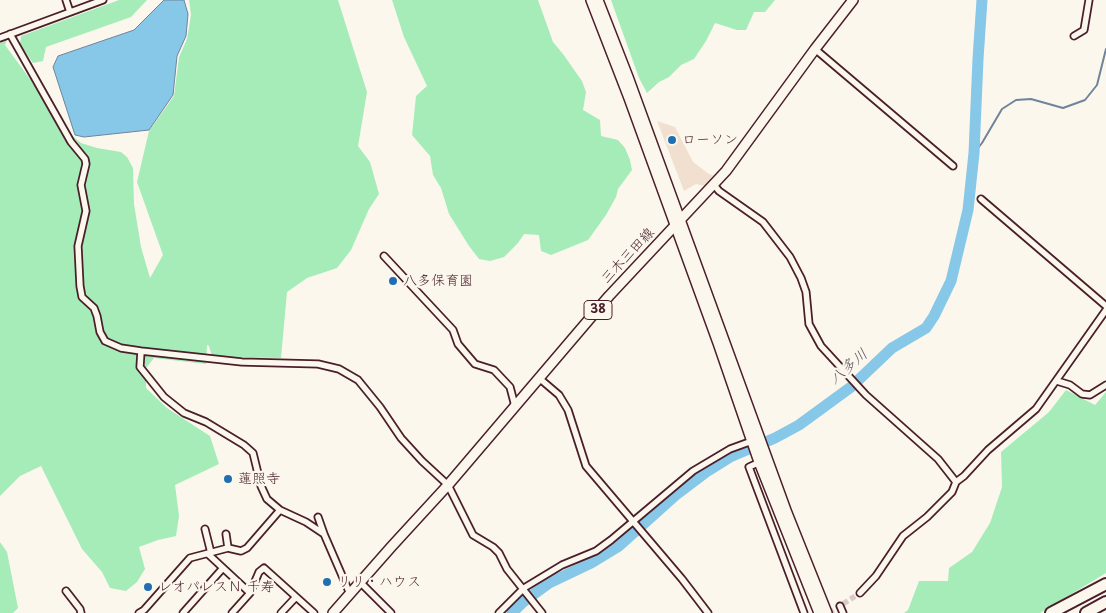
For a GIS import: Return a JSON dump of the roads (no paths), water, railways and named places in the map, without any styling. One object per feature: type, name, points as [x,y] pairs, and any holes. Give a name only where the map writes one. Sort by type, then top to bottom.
[{"type":"highway","points":[[1051,613],[1106,584]]},
{"type":"highway","points":[[1086,613],[1106,602]]},
{"type":"street","points":[[66,0],[70,12]]},
{"type":"street","points":[[0,38],[103,0]]},
{"type":"street","points":[[591,0],[677,224]]},
{"type":"street","points":[[598,0],[628,77],[718,343],[756,439],[819,613]]},
{"type":"street","name":"三木三田線","points":[[333,613],[448,485],[609,296],[714,186],[853,0]]},
{"type":"street","points":[[1074,36],[1084,30],[1089,0]]},
{"type":"street","points":[[10,34],[71,142],[85,159],[86,164],[81,186],[86,211],[78,246],[80,286],[82,297],[94,308],[102,336],[105,340],[121,348],[142,351],[242,362],[318,364],[339,369],[358,380],[401,438],[448,485],[473,535],[493,546],[542,613]]},
{"type":"street","points":[[815,49],[953,166]]},
{"type":"street","points":[[714,186],[763,222],[780,243],[801,278],[806,292],[810,324],[821,346],[866,395],[938,459],[956,482]]},
{"type":"street","points":[[981,200],[1106,306]]},
{"type":"street","points":[[384,256],[453,330],[458,344],[475,364],[494,370],[510,387],[515,406]]},
{"type":"street","points":[[860,593],[876,576],[903,536],[927,517],[952,492],[956,482],[988,450],[1036,409],[1106,310]]},
{"type":"street","points":[[142,351],[140,367],[164,397],[184,413],[206,422],[244,445],[253,453],[261,486],[267,499],[280,510],[306,522],[324,534]]},
{"type":"street","points":[[539,378],[559,395],[568,410],[586,466],[648,538],[708,613]]},
{"type":"street","points":[[1057,381],[1070,385],[1082,394],[1090,395],[1106,385]]},
{"type":"street","points":[[498,613],[524,588],[562,565],[596,551],[693,471],[730,449],[756,439]]},
{"type":"street","points":[[764,461],[749,468],[804,613]]},
{"type":"street","points":[[764,461],[827,613]]},
{"type":"street","points":[[139,613],[144,610],[190,558],[228,548],[241,551],[247,548],[280,510]]},
{"type":"street","points":[[318,517],[350,594]]},
{"type":"street","points":[[205,529],[210,554],[250,593]]},
{"type":"street","points":[[226,534],[228,548]]},
{"type":"street","points":[[183,613],[223,568]]},
{"type":"street","points":[[232,613],[250,593],[259,572],[264,568],[314,613]]},
{"type":"street","points":[[360,582],[390,613]]},
{"type":"street","points":[[66,591],[81,613]]},
{"type":"street","points":[[281,613],[296,596]]},
{"type":"street","points":[[840,606],[843,613]]},
{"type":"water","points":[[164,0],[184,0],[188,14],[186,36],[177,56],[173,95],[149,130],[84,137],[75,135],[53,67],[58,56],[134,30]]},
{"type":"waterway","name":"八多川","points":[[512,613],[523,602],[549,583],[591,563],[619,546],[677,494],[706,472],[730,457],[775,438],[799,425],[851,387],[892,348],[926,328],[951,281],[968,210],[974,153],[982,0]]},
{"type":"waterway","points":[[974,153],[1002,109],[1016,100],[1031,99],[1063,108],[1085,100],[1097,85],[1106,49]]},
{"type":"tunnel","points":[[829,613],[860,593]]},
{"type":"place","name":"ローソン","points":[[672,140]]},
{"type":"place","name":"八多保育園","points":[[393,281]]},
{"type":"place","name":"蓮照寺","points":[[228,479]]},
{"type":"place","name":"リリ・ハウス","points":[[327,582]]},
{"type":"place","name":"レオパレスＮ 千寿","points":[[148,587]]}]
